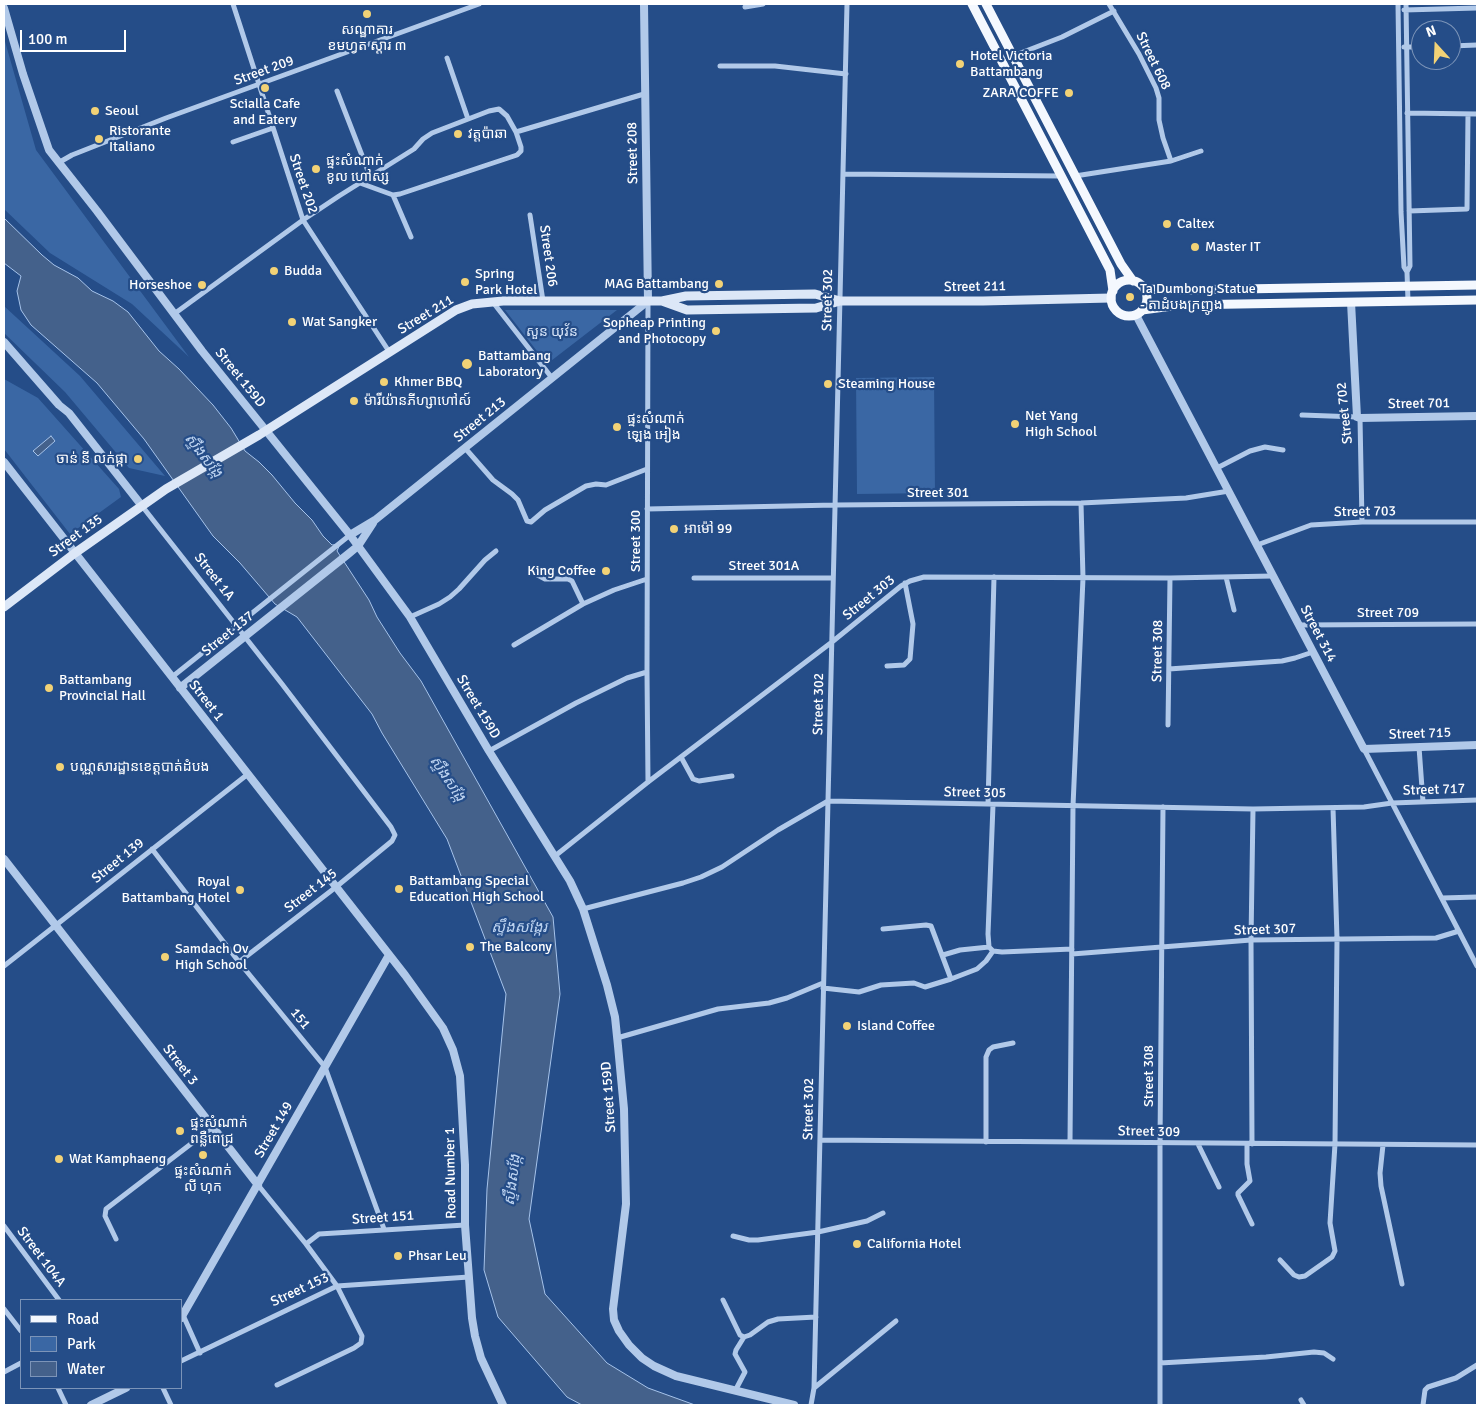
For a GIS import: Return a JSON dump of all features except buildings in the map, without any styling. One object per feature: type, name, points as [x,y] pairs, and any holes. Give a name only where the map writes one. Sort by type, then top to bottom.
[{"type":"main road","points":[[972,4],[1110,270],[1114,308],[1117,311],[1126,316],[1180,305],[1477,300]]},
{"type":"main road","points":[[986,4],[1121,264],[1133,281]]},
{"type":"main road","points":[[1112,294],[1119,284],[1128,280],[1142,285],[1147,298],[1139,312]]},
{"type":"main road","points":[[1144,289],[1477,285]]},
{"type":"main road","name":"Street 211","points":[[166,489],[263,433],[456,310],[472,304],[492,301],[662,301],[686,296],[815,294],[840,302]]},
{"type":"main road","name":"Street 211","points":[[662,301],[687,310],[816,308],[840,302],[983,301],[1112,294]]},
{"type":"main road","name":"Street 135","points":[[4,607],[75,553],[166,489]]},
{"type":"street","name":"Street 202","points":[[233,4],[303,220],[390,353]]},
{"type":"street","name":"Street 209","points":[[58,163],[72,154],[166,118],[479,4]]},
{"type":"street","name":"Street 208","points":[[644,4],[648,301]]},
{"type":"street","points":[[745,7],[763,4]]},
{"type":"street","name":"Street 302","points":[[810,1405],[814,1388],[816,1317],[847,4]]},
{"type":"street","name":"Street 608","points":[[1109,4],[1139,54],[1156,88],[1159,98],[1159,120],[1171,161]]},
{"type":"street","points":[[1407,272],[1404,267],[1401,212],[1398,7],[1477,8]]},
{"type":"street","points":[[1406,7],[1410,266],[1407,272],[1408,301]]},
{"type":"street","name":"Street 159D","points":[[4,8],[42,135],[49,150],[263,433],[350,535],[410,617],[489,751],[570,881],[583,909],[615,1017],[624,1109],[626,1204],[613,1309],[614,1320],[619,1331],[642,1358],[676,1376],[794,1405]]},
{"type":"street","points":[[1013,56],[1062,37],[1114,11]]},
{"type":"street","points":[[1461,46],[1477,45]]},
{"type":"street","points":[[1398,47],[1411,47]]},
{"type":"street","points":[[447,58],[468,119]]},
{"type":"street","points":[[720,66],[775,66],[846,74]]},
{"type":"street","points":[[337,91],[370,176]]},
{"type":"street","points":[[516,132],[644,94]]},
{"type":"street","points":[[174,314],[303,220],[370,176],[414,149],[432,133],[499,109],[507,116],[516,132],[521,147],[521,151],[517,155],[400,194],[393,195],[360,183]]},
{"type":"street","points":[[1407,113],[1477,114]]},
{"type":"street","points":[[1409,211],[1467,209],[1468,114]]},
{"type":"street","points":[[233,142],[273,128]]},
{"type":"street","points":[[1075,176],[1171,161],[1201,151]]},
{"type":"street","points":[[843,174],[1061,176]]},
{"type":"street","points":[[393,195],[411,238]]},
{"type":"street","name":"Street 206","points":[[530,215],[543,301]]},
{"type":"street","points":[[492,301],[552,378]]},
{"type":"street","name":"Street 213","points":[[236,626],[350,535],[375,520],[648,301]]},
{"type":"street","name":"Street 300","points":[[648,301],[648,782]]},
{"type":"street","name":"Street 702","points":[[1351,302],[1359,418],[1362,522]]},
{"type":"street","name":"Street 314","points":[[1139,312],[1217,468],[1477,966]]},
{"type":"street","name":"Street 1A","points":[[4,342],[58,404],[69,413],[245,636],[391,827],[395,835]]},
{"type":"street","points":[[1302,415],[1359,418]]},
{"type":"street","name":"Street 701","points":[[1359,418],[1477,416]]},
{"type":"street","points":[[1217,468],[1250,451],[1265,447],[1283,450]]},
{"type":"street","points":[[465,448],[493,480],[518,500],[527,521],[531,522],[545,510],[586,486],[606,485],[647,469]]},
{"type":"street","name":"Street 1","points":[[4,462],[389,955]]},
{"type":"street","name":"Street 301","points":[[647,509],[1081,503],[1186,498],[1229,491]]},
{"type":"street","points":[[1070,1142],[1073,806],[1083,578],[1081,503]]},
{"type":"street","name":"Street 213","points":[[347,555],[358,546],[375,520]]},
{"type":"street","name":"Street 703","points":[[1257,545],[1311,525],[1362,522],[1477,522]]},
{"type":"street","points":[[410,617],[450,597],[496,551]]},
{"type":"street","name":"Street 137","points":[[180,688],[347,555]]},
{"type":"street","points":[[532,572],[545,579],[568,578],[572,581],[583,604]]},
{"type":"street","name":"Street 303","points":[[555,856],[648,782],[832,642],[905,583],[916,578],[1273,576]]},
{"type":"street","points":[[617,1038],[718,1009],[770,1003],[823,986],[859,992],[881,985],[914,983],[925,987],[977,969],[986,962],[991,949],[988,934],[994,577]]},
{"type":"street","points":[[1226,577],[1234,610]]},
{"type":"street","name":"Street 301A","points":[[694,578],[833,578]]},
{"type":"street","name":"Street 308","points":[[1168,725],[1170,578]]},
{"type":"street","points":[[514,645],[583,604],[614,590],[647,579]]},
{"type":"street","points":[[887,666],[904,665],[910,659],[913,624],[905,583]]},
{"type":"street","name":"Street 709","points":[[1299,625],[1477,624]]},
{"type":"street","name":"Street 137","points":[[172,677],[236,626]]},
{"type":"street","points":[[1169,669],[1282,661],[1313,652]]},
{"type":"street","points":[[489,751],[576,703],[627,678],[647,672]]},
{"type":"street","name":"Street 715","points":[[1364,749],[1477,745]]},
{"type":"street","points":[[1420,747],[1423,802]]},
{"type":"street","points":[[681,757],[693,779],[699,781],[732,776]]},
{"type":"street","name":"Street 139","points":[[4,966],[248,774]]},
{"type":"street","name":"Street 717","points":[[1392,803],[1477,800]]},
{"type":"street","points":[[583,909],[701,877],[722,867],[778,830],[828,801]]},
{"type":"street","name":"Street 305","points":[[828,801],[1253,809],[1364,807],[1392,803]]},
{"type":"street","name":"Street 308","points":[[1160,1405],[1163,807]]},
{"type":"street","points":[[1280,1260],[1294,1275],[1304,1276],[1332,1257],[1335,1252],[1330,1223],[1335,1144],[1337,939],[1333,808]]},
{"type":"street","points":[[1252,1224],[1238,1193],[1250,1181],[1247,1164],[1250,1144],[1253,809]]},
{"type":"street","name":"Street 145","points":[[238,962],[336,887],[392,840],[395,835]]},
{"type":"street","name":"151","points":[[152,848],[238,962],[325,1067],[384,1229]]},
{"type":"street","name":"Street 3","points":[[4,859],[337,1286],[362,1336],[362,1343],[277,1385]]},
{"type":"street","points":[[1442,898],[1477,898]]},
{"type":"street","points":[[883,929],[931,926],[951,979]]},
{"type":"street","name":"Street 307","points":[[943,955],[960,950],[991,949],[1002,952],[1072,951],[1162,947],[1251,940],[1436,938],[1459,931]]},
{"type":"street","name":"Street 149","points":[[182,1317],[389,955]]},
{"type":"street","name":"Road Number 1","points":[[389,955],[439,1022],[449,1039],[457,1062],[460,1076],[465,1156],[465,1225],[468,1277],[475,1336],[481,1358],[504,1405]]},
{"type":"street","points":[[986,1142],[986,1057],[988,1050],[993,1047],[1013,1043]]},
{"type":"street","points":[[116,1239],[105,1216],[106,1209],[213,1127]]},
{"type":"street","name":"Street 309","points":[[820,1140],[1477,1145]]},
{"type":"street","points":[[1198,1144],[1219,1187]]},
{"type":"street","points":[[1383,1145],[1380,1173],[1381,1186],[1402,1284]]},
{"type":"street","points":[[733,1236],[758,1240],[818,1232],[867,1221],[883,1213]]},
{"type":"street","name":"Street 151","points":[[306,1244],[319,1234],[465,1225]]},
{"type":"street","name":"Street 104A","points":[[4,1226],[58,1299]]},
{"type":"street","name":"Street 153","points":[[182,1361],[337,1286],[468,1277]]},
{"type":"street","points":[[723,1300],[740,1335],[744,1337]]},
{"type":"street","points":[[4,1309],[20,1330]]},
{"type":"street","points":[[182,1317],[200,1352]]},
{"type":"street","points":[[735,1391],[745,1372],[735,1354],[744,1337],[768,1322],[778,1319],[816,1317]]},
{"type":"street","points":[[814,1388],[896,1322]]},
{"type":"street","points":[[1160,1363],[1266,1357],[1299,1352],[1324,1353],[1333,1359]]},
{"type":"street","points":[[4,1372],[20,1364]]},
{"type":"street","points":[[1423,1405],[1425,1390],[1428,1387],[1456,1378],[1477,1365]]},
{"type":"street","points":[[58,1389],[66,1405]]},
{"type":"street","points":[[91,1405],[124,1389]]},
{"type":"street","points":[[163,1389],[171,1405]]},
{"type":"green space","points":[[4,38],[36,150],[189,357],[132,304],[50,253],[4,209]]},
{"type":"green space","points":[[4,306],[80,376],[165,476],[129,468],[65,392],[4,333]]},
{"type":"green space","name":"សួន យុវ័ន","points":[[505,310],[617,310],[547,364]]},
{"type":"green space","points":[[934,377],[935,493],[857,494],[856,378]]},
{"type":"green space","points":[[4,379],[38,398],[119,489],[121,497],[70,534],[4,449]]},
{"type":"water","points":[[4,218],[54,265],[78,278],[92,291],[113,301],[128,312],[159,351],[213,405],[231,428],[245,451],[272,475],[332,545],[340,544],[337,551],[400,653],[421,681],[553,917],[560,994],[529,1219],[545,1294],[607,1363],[648,1388],[695,1405],[582,1405],[567,1397],[498,1317],[484,1270],[487,1189],[506,994],[447,839],[372,714],[297,617],[275,604],[240,563],[213,536],[144,439],[97,383],[31,325],[21,310],[17,291],[21,276],[4,263]]},
{"type":"water","points":[[51,436],[55,441],[38,456],[33,451]]},
{"type":"place","name":"សណ្ឋាគារ ខមហ្វត ស្តារ ៣","points":[[367,14]]},
{"type":"place","name":"Hotel Victoria Battambang","points":[[960,64]]},
{"type":"place","name":"Scialla Cafe and Eatery","points":[[265,88]]},
{"type":"place","name":"ZARA COFFE","points":[[1069,93]]},
{"type":"place","name":"Seoul","points":[[95,111]]},
{"type":"place","name":"វត្តប៉ាឆា","points":[[458,134]]},
{"type":"place","name":"Ristorante Italiano","points":[[99,139]]},
{"type":"place","name":"ផ្ទះសំណាក់ ខូល ហៅស្ស","points":[[316,169]]},
{"type":"place","name":"Caltex","points":[[1167,224]]},
{"type":"place","name":"Master IT","points":[[1195,247]]},
{"type":"place","name":"Budda","points":[[274,271]]},
{"type":"place","name":"Spring Park Hotel","points":[[465,282]]},
{"type":"place","name":"MAG Battambang","points":[[719,284]]},
{"type":"place","name":"Horseshoe","points":[[202,285]]},
{"type":"place","name":"Ta Dumbong Statue - តាដំបងក្រញូង","points":[[1130,297]]},
{"type":"place","name":"Wat Sangker","points":[[292,322]]},
{"type":"place","name":"Sopheap Printing and Photocopy","points":[[716,331]]},
{"type":"place","name":"Battambang Laboratory","points":[[467,364]]},
{"type":"place","name":"Khmer BBQ","points":[[384,382]]},
{"type":"place","name":"Steaming House","points":[[828,384]]},
{"type":"place","name":"ម៉ារីយ៉ានភីហ្សាហៅស៍","points":[[354,401]]},
{"type":"place","name":"Net Yang High School","points":[[1015,424]]},
{"type":"place","name":"ផ្ទះសំណាក់ ឡេង អៀង","points":[[617,427]]},
{"type":"place","name":"ចាន់ នី លក់ផ្កា","points":[[138,459]]},
{"type":"place","name":"អាម៉ៅ 99","points":[[674,529]]},
{"type":"place","name":"King Coffee","points":[[606,571]]},
{"type":"place","name":"Battambang Provincial Hall","points":[[49,688]]},
{"type":"place","name":"បណ្ណសារដ្ឋានខេត្តបាត់ដំបង","points":[[60,767]]},
{"type":"place","name":"Battambang Special Education High School","points":[[399,889]]},
{"type":"place","name":"Royal Battambang Hotel","points":[[240,890]]},
{"type":"place","name":"The Balcony","points":[[470,947]]},
{"type":"place","name":"Samdach Ov High School","points":[[165,957]]},
{"type":"place","name":"Island Coffee","points":[[847,1026]]},
{"type":"place","name":"ផ្ទះសំណាក់ ពន្លឺពេជ្រ","points":[[180,1131]]},
{"type":"place","name":"ផ្ទះសំណាក់ លី ហុក","points":[[203,1155]]},
{"type":"place","name":"Wat Kamphaeng","points":[[59,1159]]},
{"type":"place","name":"California Hotel","points":[[857,1244]]},
{"type":"place","name":"Phsar Leu","points":[[398,1256]]},
{"type":"water label","name":"ស្ទឹងសង្កែ","points":[[203,456]]},
{"type":"water label","name":"ស្ទឹងសង្កែ","points":[[447,779]]},
{"type":"water label","name":"ស្ទឹងសង្កែរ","points":[[519,928]]},
{"type":"water label","name":"ស្ទឹងសង្កែ","points":[[513,1180]]}]
